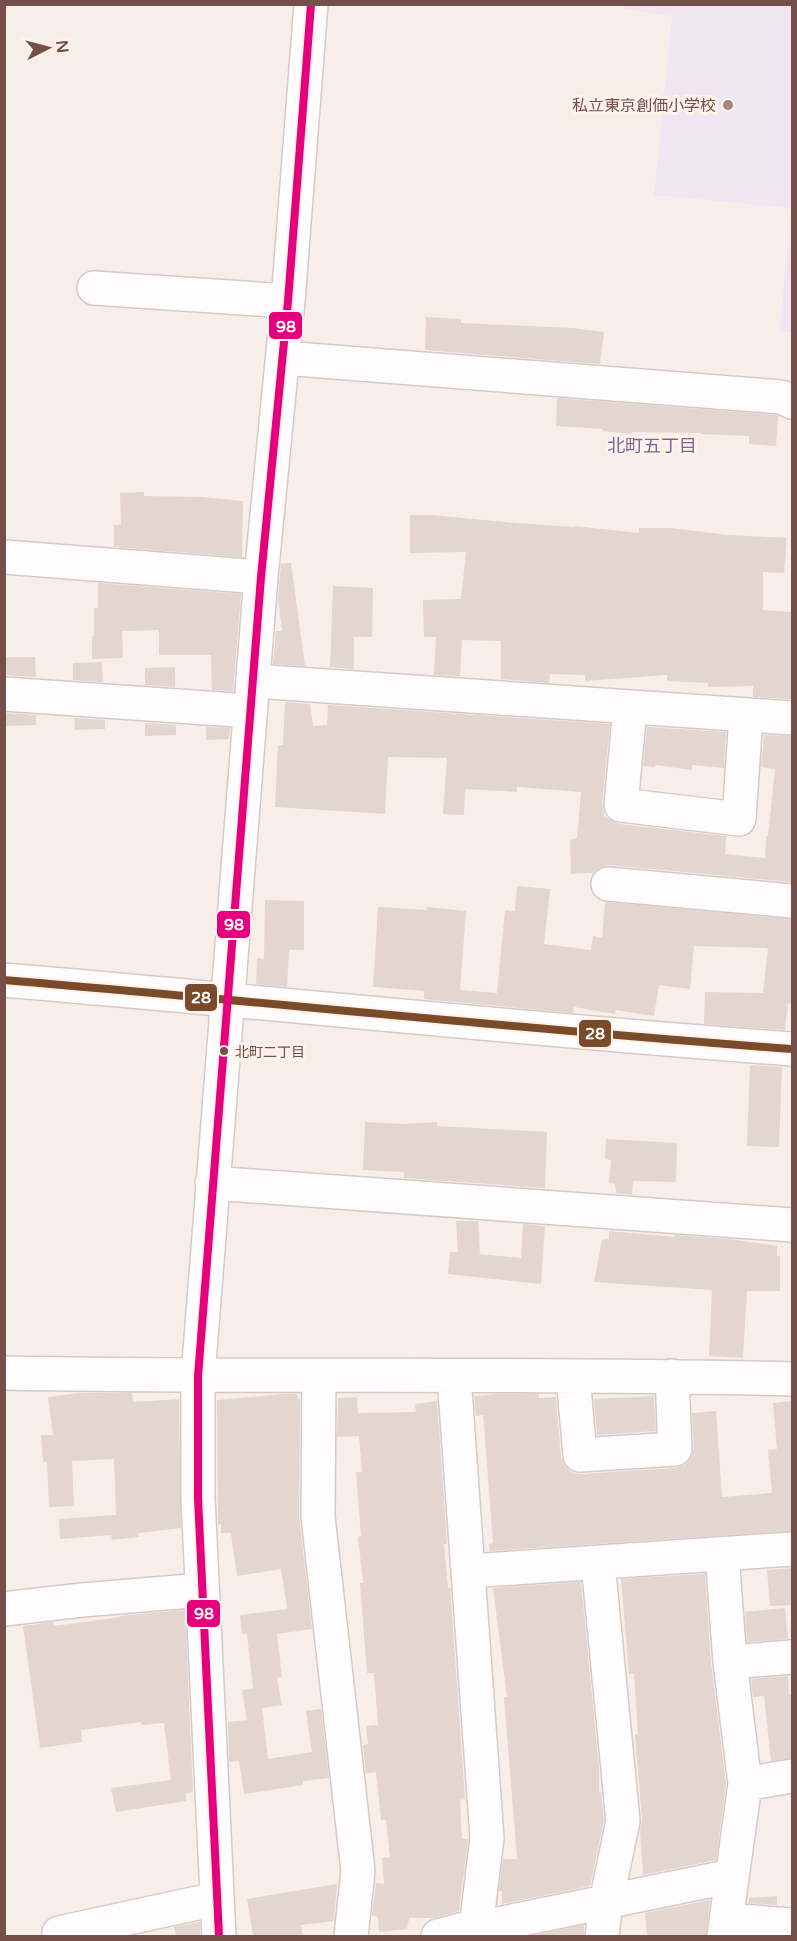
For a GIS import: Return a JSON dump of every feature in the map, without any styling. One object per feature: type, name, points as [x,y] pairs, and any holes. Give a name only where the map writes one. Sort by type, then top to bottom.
[{"type":"street","points":[[219,1936],[198,1498],[198,1376],[261,577],[288,301],[311,4]]},
{"type":"street","points":[[94,288],[288,301]]},
{"type":"street","points":[[282,358],[781,397],[792,402]]},
{"type":"street","points":[[4,557],[261,577]]},
{"type":"street","points":[[4,694],[252,696],[630,708],[792,718]]},
{"type":"street","points":[[630,708],[621,805],[739,819],[746,716]]},
{"type":"street","points":[[608,884],[792,901]]},
{"type":"street","points":[[4,980],[228,998],[608,1036],[792,1049]]},
{"type":"street","points":[[212,1183],[792,1225]]},
{"type":"street","points":[[4,1373],[198,1376],[672,1376],[792,1379]]},
{"type":"street","points":[[319,1375],[318,1517],[358,1872],[351,1936]]},
{"type":"street","points":[[454,1376],[487,1838],[475,1931]]},
{"type":"street","points":[[573,1376],[580,1455],[675,1449],[672,1376]]},
{"type":"street","points":[[469,1571],[792,1549]]},
{"type":"street","points":[[722,1554],[730,1662],[745,1784],[726,1928],[792,1925]]},
{"type":"street","points":[[598,1563],[622,1821],[606,1902],[602,1936]]},
{"type":"street","points":[[4,1609],[202,1590]]},
{"type":"street","points":[[730,1662],[792,1657]]},
{"type":"street","points":[[745,1784],[792,1776]]},
{"type":"street","points":[[438,1936],[475,1931],[498,1924],[732,1876]]},
{"type":"street","points":[[59,1934],[216,1899]]},
{"type":"shaded area","name":"私立東京創価小学校","points":[[625,4],[792,5],[792,333],[780,331],[791,208],[654,195],[672,16],[624,9]]},
{"type":"building","points":[[426,317],[461,319],[461,323],[572,328],[604,332],[600,364],[425,350]]},
{"type":"building","points":[[557,398],[776,415],[778,416],[776,446],[749,444],[749,436],[701,433],[632,432],[631,434],[602,431],[603,429],[556,426]]},
{"type":"building","points":[[144,492],[144,496],[201,497],[243,501],[242,557],[114,547],[114,525],[121,525],[120,493]]},
{"type":"building","points":[[410,515],[574,526],[639,533],[639,528],[670,528],[729,535],[787,538],[784,573],[763,572],[763,610],[792,612],[792,699],[753,697],[753,686],[708,687],[708,683],[667,681],[667,675],[585,681],[585,675],[550,674],[549,683],[501,679],[501,641],[462,640],[460,676],[434,675],[436,637],[424,637],[423,600],[461,599],[466,552],[410,553]]},
{"type":"building","points":[[291,563],[305,666],[273,664],[276,631],[282,631],[278,598],[281,564]]},
{"type":"building","points":[[98,583],[241,594],[233,691],[212,690],[211,655],[159,655],[159,630],[122,631],[123,658],[92,659],[94,608],[98,608]]},
{"type":"building","points":[[333,586],[373,588],[372,637],[354,637],[354,669],[330,667]]},
{"type":"building","points":[[5,657],[35,657],[36,677],[6,675]]},
{"type":"building","points":[[102,662],[103,682],[73,680],[73,663]]},
{"type":"building","points":[[175,667],[175,687],[145,685],[145,668]]},
{"type":"building","points":[[285,702],[310,704],[313,726],[327,725],[328,705],[610,724],[602,803],[604,816],[619,824],[726,836],[725,854],[765,858],[775,769],[761,767],[764,735],[792,736],[792,882],[610,865],[600,867],[593,873],[571,874],[570,840],[577,838],[581,792],[517,787],[517,792],[465,789],[464,815],[443,814],[447,758],[388,757],[385,814],[275,807],[278,745],[283,745]]},
{"type":"building","points":[[6,713],[36,715],[36,725],[6,726]]},
{"type":"building","points":[[74,718],[105,720],[105,729],[75,730]]},
{"type":"building","points":[[145,723],[176,725],[176,735],[145,736]]},
{"type":"building","points":[[206,727],[230,728],[229,739],[206,740]]},
{"type":"building","points":[[647,727],[726,732],[724,768],[692,765],[692,770],[655,765],[655,767],[643,766]]},
{"type":"building","points":[[517,886],[550,889],[544,944],[591,950],[593,936],[602,938],[605,902],[792,919],[792,1004],[788,1003],[785,1030],[704,1024],[705,992],[763,993],[768,948],[694,946],[690,989],[659,985],[654,1016],[616,1010],[615,1014],[574,1007],[573,1013],[424,999],[424,991],[373,987],[378,907],[427,910],[427,907],[466,911],[460,990],[497,993],[505,910],[515,911]]},
{"type":"building","points":[[265,900],[304,901],[304,950],[289,950],[287,987],[256,984],[257,958],[264,959]]},
{"type":"building","points":[[750,1065],[782,1067],[779,1147],[747,1146]]},
{"type":"building","points":[[365,1122],[402,1124],[437,1122],[437,1126],[547,1132],[545,1188],[404,1178],[404,1172],[363,1170]]},
{"type":"building","points":[[606,1139],[677,1143],[676,1182],[633,1181],[632,1195],[616,1193],[615,1184],[609,1183],[611,1160],[605,1159]]},
{"type":"building","points":[[456,1221],[478,1221],[480,1254],[521,1258],[523,1224],[545,1226],[541,1284],[448,1274],[450,1252],[458,1252]]},
{"type":"building","points":[[609,1231],[729,1239],[777,1246],[777,1256],[780,1256],[780,1291],[747,1291],[743,1358],[709,1356],[712,1290],[594,1282],[602,1240],[609,1239]]},
{"type":"building","points":[[79,1393],[132,1393],[133,1402],[179,1399],[181,1528],[138,1533],[139,1537],[112,1540],[111,1535],[60,1539],[59,1519],[116,1515],[114,1459],[72,1461],[74,1506],[49,1507],[47,1462],[43,1462],[41,1435],[53,1435],[48,1397]]},
{"type":"building","points":[[297,1394],[300,1399],[299,1517],[312,1629],[277,1634],[282,1677],[277,1678],[282,1705],[262,1708],[268,1759],[312,1752],[306,1711],[321,1709],[329,1778],[303,1781],[303,1785],[244,1794],[239,1761],[229,1762],[228,1722],[247,1720],[242,1690],[253,1688],[247,1634],[242,1634],[240,1615],[286,1609],[287,1607],[281,1569],[237,1576],[231,1533],[221,1533],[221,1524],[218,1525],[217,1400]]},
{"type":"building","points":[[539,1394],[539,1398],[556,1397],[561,1457],[571,1472],[581,1474],[676,1468],[685,1465],[694,1449],[692,1413],[716,1411],[722,1497],[772,1493],[768,1450],[777,1449],[773,1403],[792,1401],[792,1531],[490,1551],[489,1544],[493,1543],[483,1415],[476,1416],[474,1396]]},
{"type":"building","points":[[654,1396],[656,1431],[597,1435],[594,1399]]},
{"type":"building","points":[[357,1397],[358,1413],[416,1412],[415,1404],[437,1401],[447,1544],[444,1544],[448,1588],[450,1587],[465,1799],[460,1800],[462,1839],[468,1839],[459,1911],[433,1918],[409,1918],[407,1929],[379,1932],[378,1917],[372,1915],[376,1883],[384,1884],[382,1858],[390,1857],[386,1820],[381,1820],[376,1772],[366,1773],[363,1745],[368,1744],[366,1726],[378,1725],[374,1673],[367,1673],[360,1583],[363,1583],[358,1537],[361,1536],[356,1472],[362,1472],[359,1436],[337,1437],[338,1398]]},
{"type":"building","points":[[792,1568],[792,1605],[770,1606],[767,1570]]},
{"type":"building","points":[[705,1574],[711,1663],[726,1784],[716,1860],[643,1875],[634,1674],[629,1674],[621,1579]]},
{"type":"building","points":[[581,1582],[599,1768],[599,1792],[601,1792],[604,1820],[590,1886],[502,1904],[502,1891],[499,1891],[503,1859],[517,1859],[504,1697],[507,1697],[493,1588]]},
{"type":"building","points":[[785,1608],[788,1639],[747,1642],[745,1612]]},
{"type":"building","points":[[185,1610],[193,1792],[186,1793],[186,1801],[116,1812],[111,1788],[171,1780],[164,1723],[141,1725],[141,1722],[81,1730],[82,1742],[40,1748],[23,1626],[53,1622],[54,1626],[120,1616]]},
{"type":"building","points":[[788,1676],[789,1695],[792,1695],[792,1758],[771,1761],[764,1696],[753,1697],[751,1679]]},
{"type":"building","points":[[337,1884],[334,1921],[301,1925],[303,1936],[253,1936],[247,1899]]},
{"type":"building","points":[[777,1896],[777,1905],[749,1903],[749,1898]]},
{"type":"building","points":[[710,1900],[706,1936],[647,1936],[645,1913]]},
{"type":"building","points":[[200,1922],[200,1936],[176,1936],[174,1927]]},
{"type":"building","points":[[584,1925],[584,1936],[530,1936]]},
{"type":"transit line","name":"98","points":[[219,1936],[198,1498],[198,1376],[261,577],[288,301],[311,4]]},
{"type":"transit line","name":"28","points":[[4,980],[792,1049]]},
{"type":"place","name":"私立東京創価小学校","points":[[728,105]]},
{"type":"place","name":"北町二丁目","points":[[224,1051]]},
{"type":"district","name":"北町五丁目","points":[[652,446]]}]
